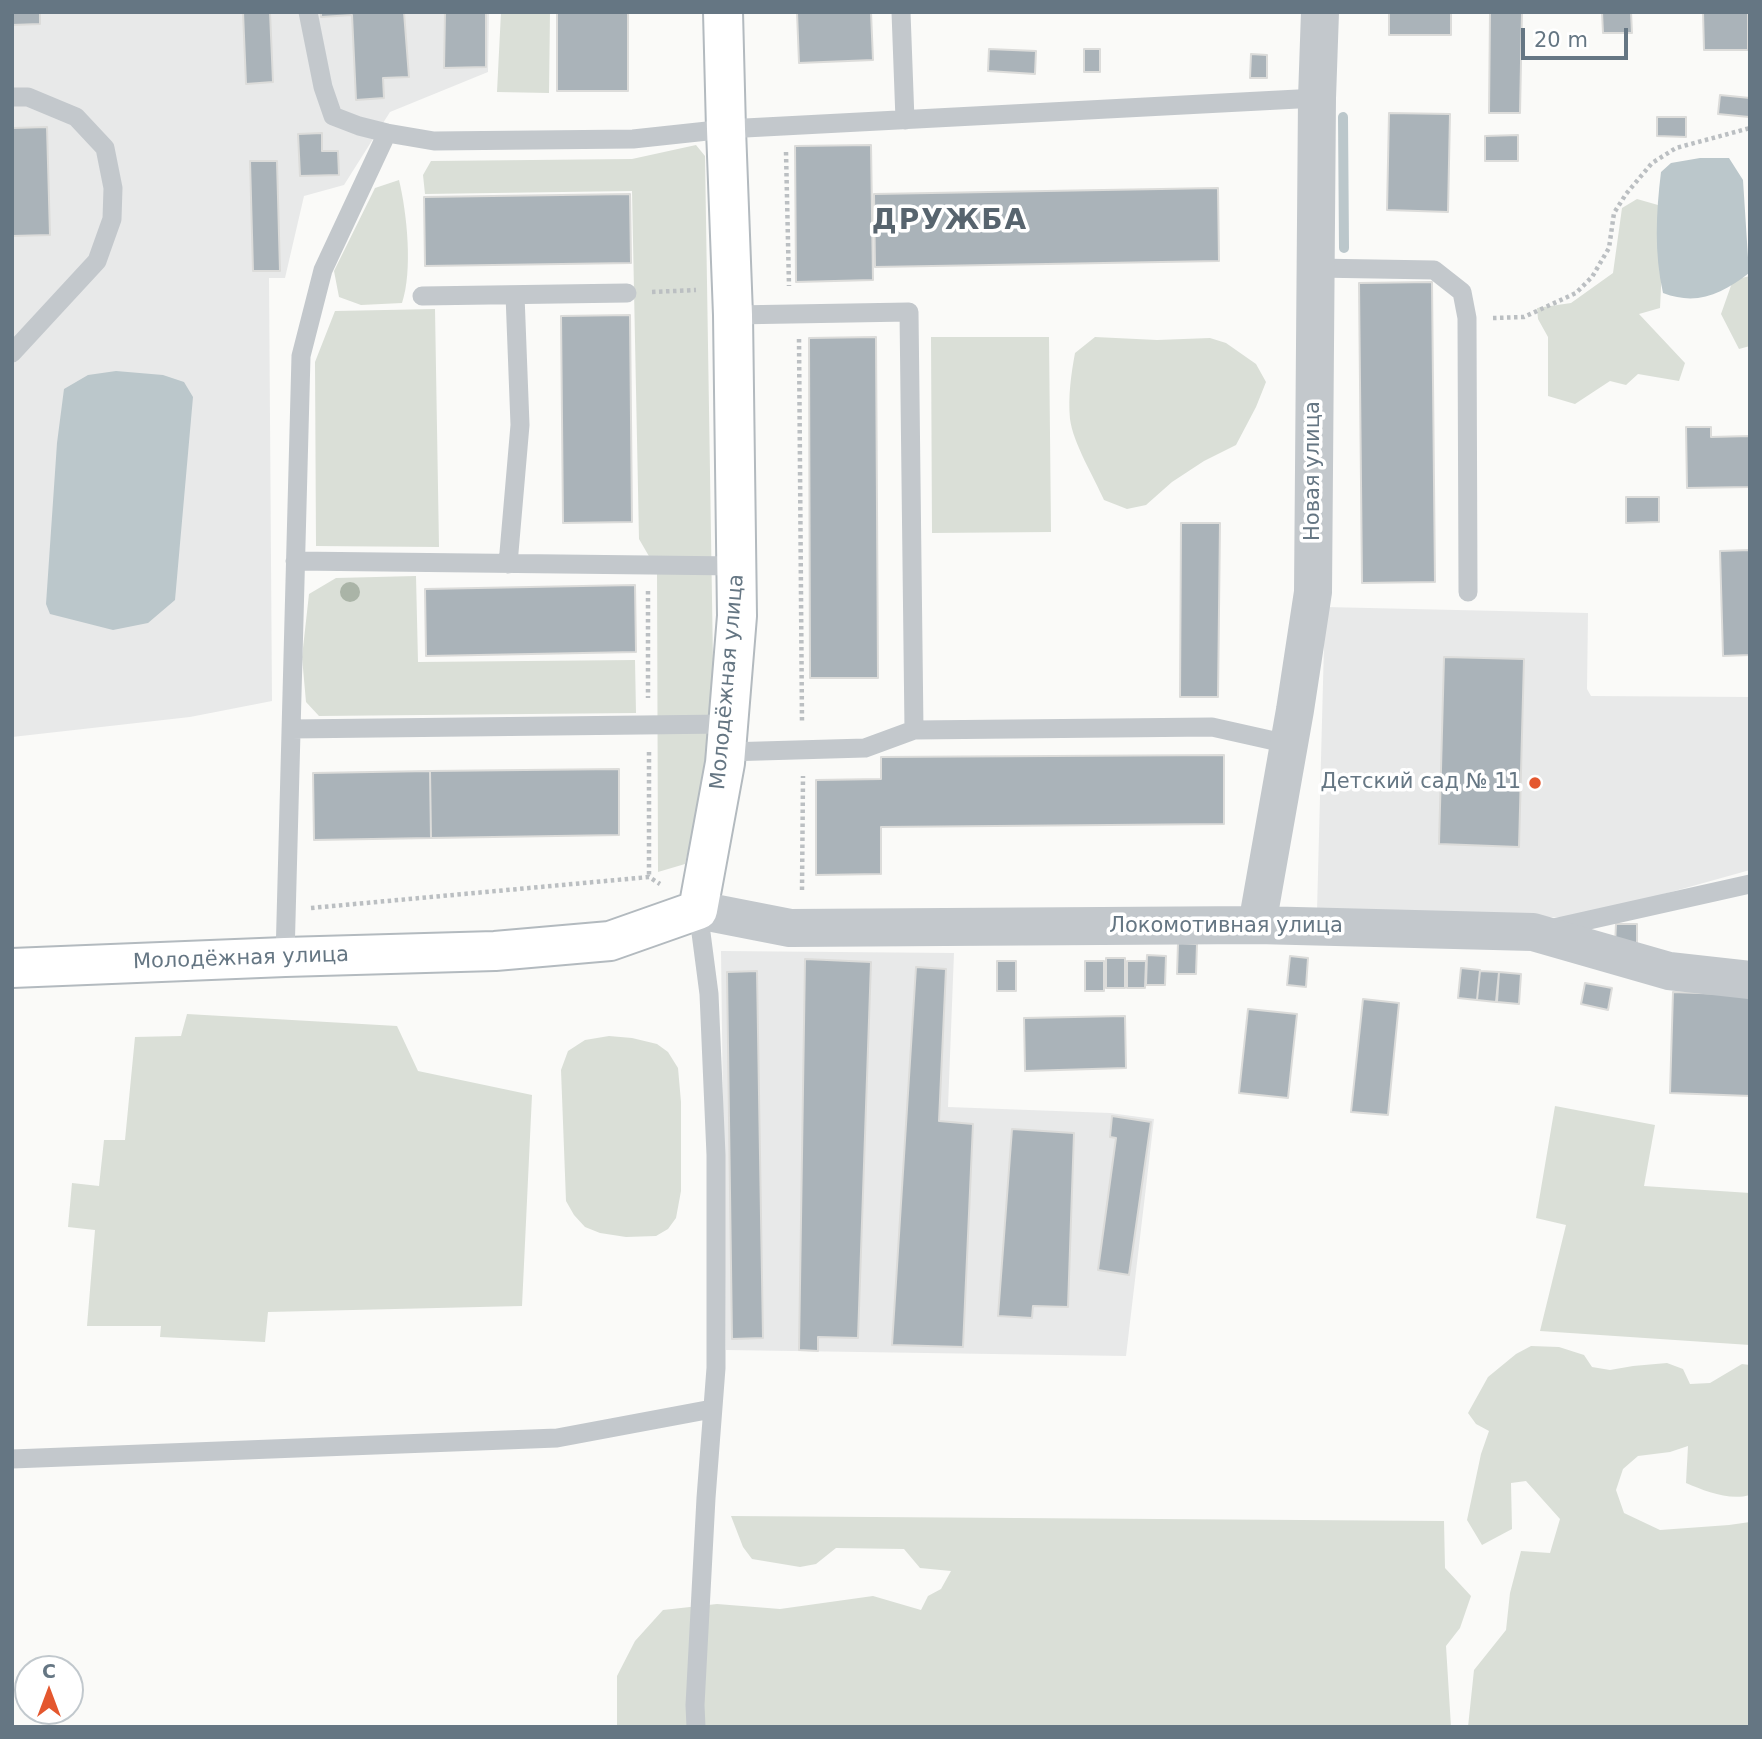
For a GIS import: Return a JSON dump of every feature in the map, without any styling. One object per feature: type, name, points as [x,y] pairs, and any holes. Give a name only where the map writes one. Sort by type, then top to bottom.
[{"type":"street","name":"Молодёжная улица","points":[[12,968],[495,951],[610,941],[698,909],[727,738],[737,616],[733,301],[723,12]]},
{"type":"street","name":"Новая улица","points":[[1257,925],[1313,592],[1320,12]]},
{"type":"street","name":"Локомотивная улица","points":[[698,909],[790,929],[1257,925],[1533,932],[1669,971],[1750,980]]},
{"type":"lane","points":[[308,12],[323,87],[333,116],[387,133],[434,141],[633,139],[726,129],[1317,98]]},
{"type":"lane","points":[[901,12],[905,120]]},
{"type":"lane","points":[[12,97],[28,97],[76,117],[105,148],[113,188],[112,219],[97,261],[12,353]]},
{"type":"lane","points":[[285,957],[301,356],[323,270],[387,133]]},
{"type":"lane","points":[[1315,268],[1434,270],[1462,292],[1467,318],[1468,592]]},
{"type":"lane","points":[[422,296],[627,293]]},
{"type":"lane","points":[[508,564],[520,425],[515,295]]},
{"type":"lane","points":[[733,301],[798,314],[909,312],[914,730]]},
{"type":"lane","points":[[295,561],[738,566]]},
{"type":"lane","points":[[291,729],[727,738],[802,750],[864,748],[914,730],[1212,727],[1288,744]]},
{"type":"lane","points":[[1533,932],[1750,884]]},
{"type":"lane","points":[[696,1727],[705,1511],[716,1368],[716,1155],[709,994],[698,909]]},
{"type":"lane","points":[[12,1459],[557,1438],[712,1409]]},
{"type":"path","points":[[786,126],[789,286],[798,314],[803,886],[790,929]]},
{"type":"path","points":[[1467,318],[1524,317],[1576,293],[1592,277],[1609,248],[1614,213],[1626,194],[1653,163],[1676,148],[1750,128]]},
{"type":"path","points":[[627,293],[733,301]]},
{"type":"path","points":[[286,910],[649,877]]},
{"type":"shaded area","points":[[12,12],[489,12],[488,72],[390,112],[344,185],[304,196],[285,278],[269,278],[272,701],[190,717],[12,737]]},
{"type":"shaded area","points":[[501,12],[550,12],[549,93],[497,92]]},
{"type":"shaded area","points":[[696,145],[705,156],[713,662],[708,768],[685,864],[658,872],[657,570],[639,539],[632,191],[425,194],[423,175],[431,161],[632,159]]},
{"type":"shaded area","points":[[1700,158],[1729,158],[1743,180],[1749,273],[1729,287],[1709,296],[1675,297],[1663,293],[1660,278],[1657,218],[1661,172],[1671,163]]},
{"type":"shaded area","points":[[399,180],[408,242],[407,275],[402,303],[361,305],[339,297],[334,271],[375,188]]},
{"type":"shaded area","points":[[1637,199],[1665,207],[1660,308],[1639,314],[1685,363],[1679,381],[1638,374],[1626,385],[1610,381],[1575,404],[1548,396],[1548,337],[1538,319],[1537,308],[1571,303],[1613,273],[1622,208]]},
{"type":"shaded area","points":[[1750,276],[1750,346],[1739,349],[1721,314],[1733,280]]},
{"type":"shaded area","points":[[435,309],[439,547],[316,546],[315,362],[335,311]]},
{"type":"shaded area","points":[[931,337],[1049,337],[1051,532],[932,533]]},
{"type":"shaded area","points":[[1095,337],[1157,340],[1210,338],[1226,343],[1256,364],[1266,382],[1236,445],[1204,461],[1172,482],[1146,505],[1127,509],[1104,500],[1075,439],[1069,410],[1075,353]]},
{"type":"shaded area","points":[[116,371],[163,375],[184,382],[193,397],[175,600],[148,623],[113,630],[50,614],[46,604],[57,443],[64,389],[88,375]]},
{"type":"shaded area","points":[[416,576],[418,662],[635,660],[636,713],[319,716],[306,702],[302,657],[309,594],[336,578]]},
{"type":"shaded area","name":"Детский сад № 11","points":[[1325,607],[1588,613],[1587,689],[1591,696],[1750,697],[1750,870],[1578,918],[1317,911]]},
{"type":"shaded area","points":[[721,951],[954,953],[948,1107],[1110,1113],[1154,1119],[1126,1356],[726,1350]]},
{"type":"shaded area","points":[[187,1014],[397,1026],[418,1071],[532,1095],[522,1306],[268,1312],[265,1342],[160,1337],[161,1326],[87,1326],[95,1230],[68,1227],[72,1183],[99,1186],[104,1140],[125,1140],[135,1037],[181,1036]]},
{"type":"shaded area","points":[[609,1036],[657,1044],[668,1052],[678,1068],[681,1102],[681,1191],[676,1218],[668,1229],[656,1236],[626,1237],[600,1233],[585,1227],[566,1201],[561,1070],[568,1051],[585,1040]]},
{"type":"shaded area","points":[[1555,1106],[1655,1125],[1644,1186],[1750,1193],[1750,1345],[1540,1331],[1566,1225],[1536,1218]]},
{"type":"shaded area","points":[[1531,1346],[1559,1347],[1584,1355],[1592,1367],[1610,1370],[1667,1363],[1683,1369],[1690,1384],[1710,1383],[1742,1364],[1750,1365],[1750,1495],[1726,1496],[1686,1483],[1688,1446],[1670,1452],[1638,1456],[1623,1469],[1616,1490],[1624,1513],[1660,1530],[1750,1522],[1750,1727],[1468,1727],[1474,1670],[1506,1630],[1510,1593],[1521,1551],[1550,1553],[1560,1519],[1526,1481],[1511,1483],[1512,1529],[1482,1545],[1467,1520],[1481,1454],[1489,1431],[1476,1424],[1468,1413],[1488,1377],[1516,1354]]},
{"type":"shaded area","points":[[731,1516],[1444,1521],[1445,1568],[1471,1596],[1460,1628],[1446,1646],[1451,1727],[617,1727],[617,1676],[635,1641],[663,1610],[717,1604],[780,1609],[873,1596],[921,1610],[928,1596],[941,1589],[951,1571],[920,1568],[904,1549],[836,1548],[816,1564],[800,1567],[752,1559],[743,1547]]},
{"type":"building","points":[[12,12],[40,12],[40,24],[12,25]]},
{"type":"building","points":[[243,12],[270,12],[273,82],[246,84]]},
{"type":"building","points":[[321,12],[404,12],[409,77],[383,78],[384,98],[356,100],[352,15],[321,17]]},
{"type":"building","points":[[445,12],[486,12],[486,67],[444,68]]},
{"type":"building","points":[[557,12],[628,12],[628,91],[557,91]]},
{"type":"building","points":[[797,12],[871,12],[873,60],[799,63]]},
{"type":"building","points":[[1389,12],[1451,12],[1451,35],[1389,35]]},
{"type":"building","points":[[1490,12],[1522,12],[1520,113],[1489,113]]},
{"type":"building","points":[[1602,12],[1631,12],[1632,33],[1603,33]]},
{"type":"building","points":[[1703,12],[1748,12],[1748,50],[1704,50]]},
{"type":"building","points":[[989,49],[1036,51],[1035,74],[988,71]]},
{"type":"building","points":[[1084,49],[1100,49],[1100,72],[1084,72]]},
{"type":"building","points":[[1251,54],[1267,55],[1267,78],[1250,78]]},
{"type":"building","points":[[1720,95],[1750,98],[1749,117],[1718,114]]},
{"type":"building","points":[[1389,113],[1450,114],[1448,212],[1387,210]]},
{"type":"building","points":[[1657,117],[1686,117],[1686,137],[1657,136]]},
{"type":"building","points":[[47,127],[50,235],[12,236],[12,128]]},
{"type":"building","points":[[322,133],[322,151],[338,151],[339,175],[300,176],[298,134]]},
{"type":"building","points":[[1518,135],[1518,161],[1485,161],[1485,136]]},
{"type":"building","points":[[871,145],[873,280],[796,282],[795,146]]},
{"type":"building","points":[[250,161],[277,161],[280,271],[253,271]]},
{"type":"building","points":[[1218,188],[1219,261],[875,267],[874,194]]},
{"type":"building","points":[[630,194],[631,263],[425,266],[424,197]]},
{"type":"building","points":[[1432,282],[1435,582],[1362,583],[1359,283]]},
{"type":"building","points":[[630,315],[632,522],[563,523],[561,316]]},
{"type":"building","points":[[876,337],[878,678],[810,678],[809,338]]},
{"type":"building","points":[[1686,427],[1711,427],[1711,437],[1750,436],[1750,487],[1687,488]]},
{"type":"building","points":[[1626,497],[1659,497],[1659,522],[1626,523]]},
{"type":"building","points":[[1181,523],[1220,523],[1218,697],[1180,697]]},
{"type":"building","points":[[1750,550],[1750,655],[1723,656],[1720,551]]},
{"type":"building","points":[[635,585],[636,652],[426,656],[425,589]]},
{"type":"building","points":[[1444,657],[1524,659],[1519,847],[1439,844]]},
{"type":"building","points":[[1224,755],[1224,824],[881,827],[881,874],[816,875],[816,780],[881,779],[881,757]]},
{"type":"building","points":[[619,769],[619,835],[431,838],[430,771]]},
{"type":"building","points":[[430,771],[431,838],[314,840],[313,773]]},
{"type":"building","points":[[1616,924],[1637,924],[1637,945],[1615,945]]},
{"type":"building","points":[[1178,943],[1197,944],[1196,974],[1177,974]]},
{"type":"building","points":[[1147,955],[1166,956],[1165,985],[1146,985]]},
{"type":"building","points":[[1290,956],[1308,958],[1306,987],[1287,985]]},
{"type":"building","points":[[1106,958],[1125,958],[1125,988],[1106,988]]},
{"type":"building","points":[[805,959],[871,962],[858,1338],[818,1337],[818,1351],[799,1350]]},
{"type":"building","points":[[997,961],[1016,961],[1016,991],[997,991]]},
{"type":"building","points":[[1085,961],[1104,961],[1104,991],[1085,991]]},
{"type":"building","points":[[1127,961],[1146,961],[1145,988],[1127,988]]},
{"type":"building","points":[[916,967],[946,969],[939,1121],[973,1124],[963,1347],[892,1345]]},
{"type":"building","points":[[1461,968],[1480,970],[1477,1000],[1458,998]]},
{"type":"building","points":[[757,971],[763,1338],[732,1339],[727,972]]},
{"type":"building","points":[[1480,971],[1499,972],[1496,1002],[1477,1000]]},
{"type":"building","points":[[1499,972],[1521,974],[1519,1004],[1497,1002]]},
{"type":"building","points":[[1585,983],[1612,988],[1608,1010],[1581,1004]]},
{"type":"building","points":[[1673,992],[1750,995],[1750,1096],[1670,1093]]},
{"type":"building","points":[[1363,999],[1399,1003],[1388,1115],[1351,1112]]},
{"type":"building","points":[[1248,1009],[1297,1014],[1288,1098],[1239,1093]]},
{"type":"building","points":[[1125,1016],[1126,1068],[1025,1071],[1024,1018]]},
{"type":"building","points":[[1112,1116],[1151,1122],[1129,1275],[1098,1270],[1116,1138],[1110,1137]]},
{"type":"building","points":[[1012,1129],[1074,1133],[1068,1307],[1033,1306],[1032,1318],[998,1316]]},
{"type":"waterway","points":[[1343,117],[1344,248]]},
{"type":"place","name":"Детский сад № 11","points":[[1535,783]]},
{"type":"district","name":"ДРУЖБА","points":[[950,222]]}]
